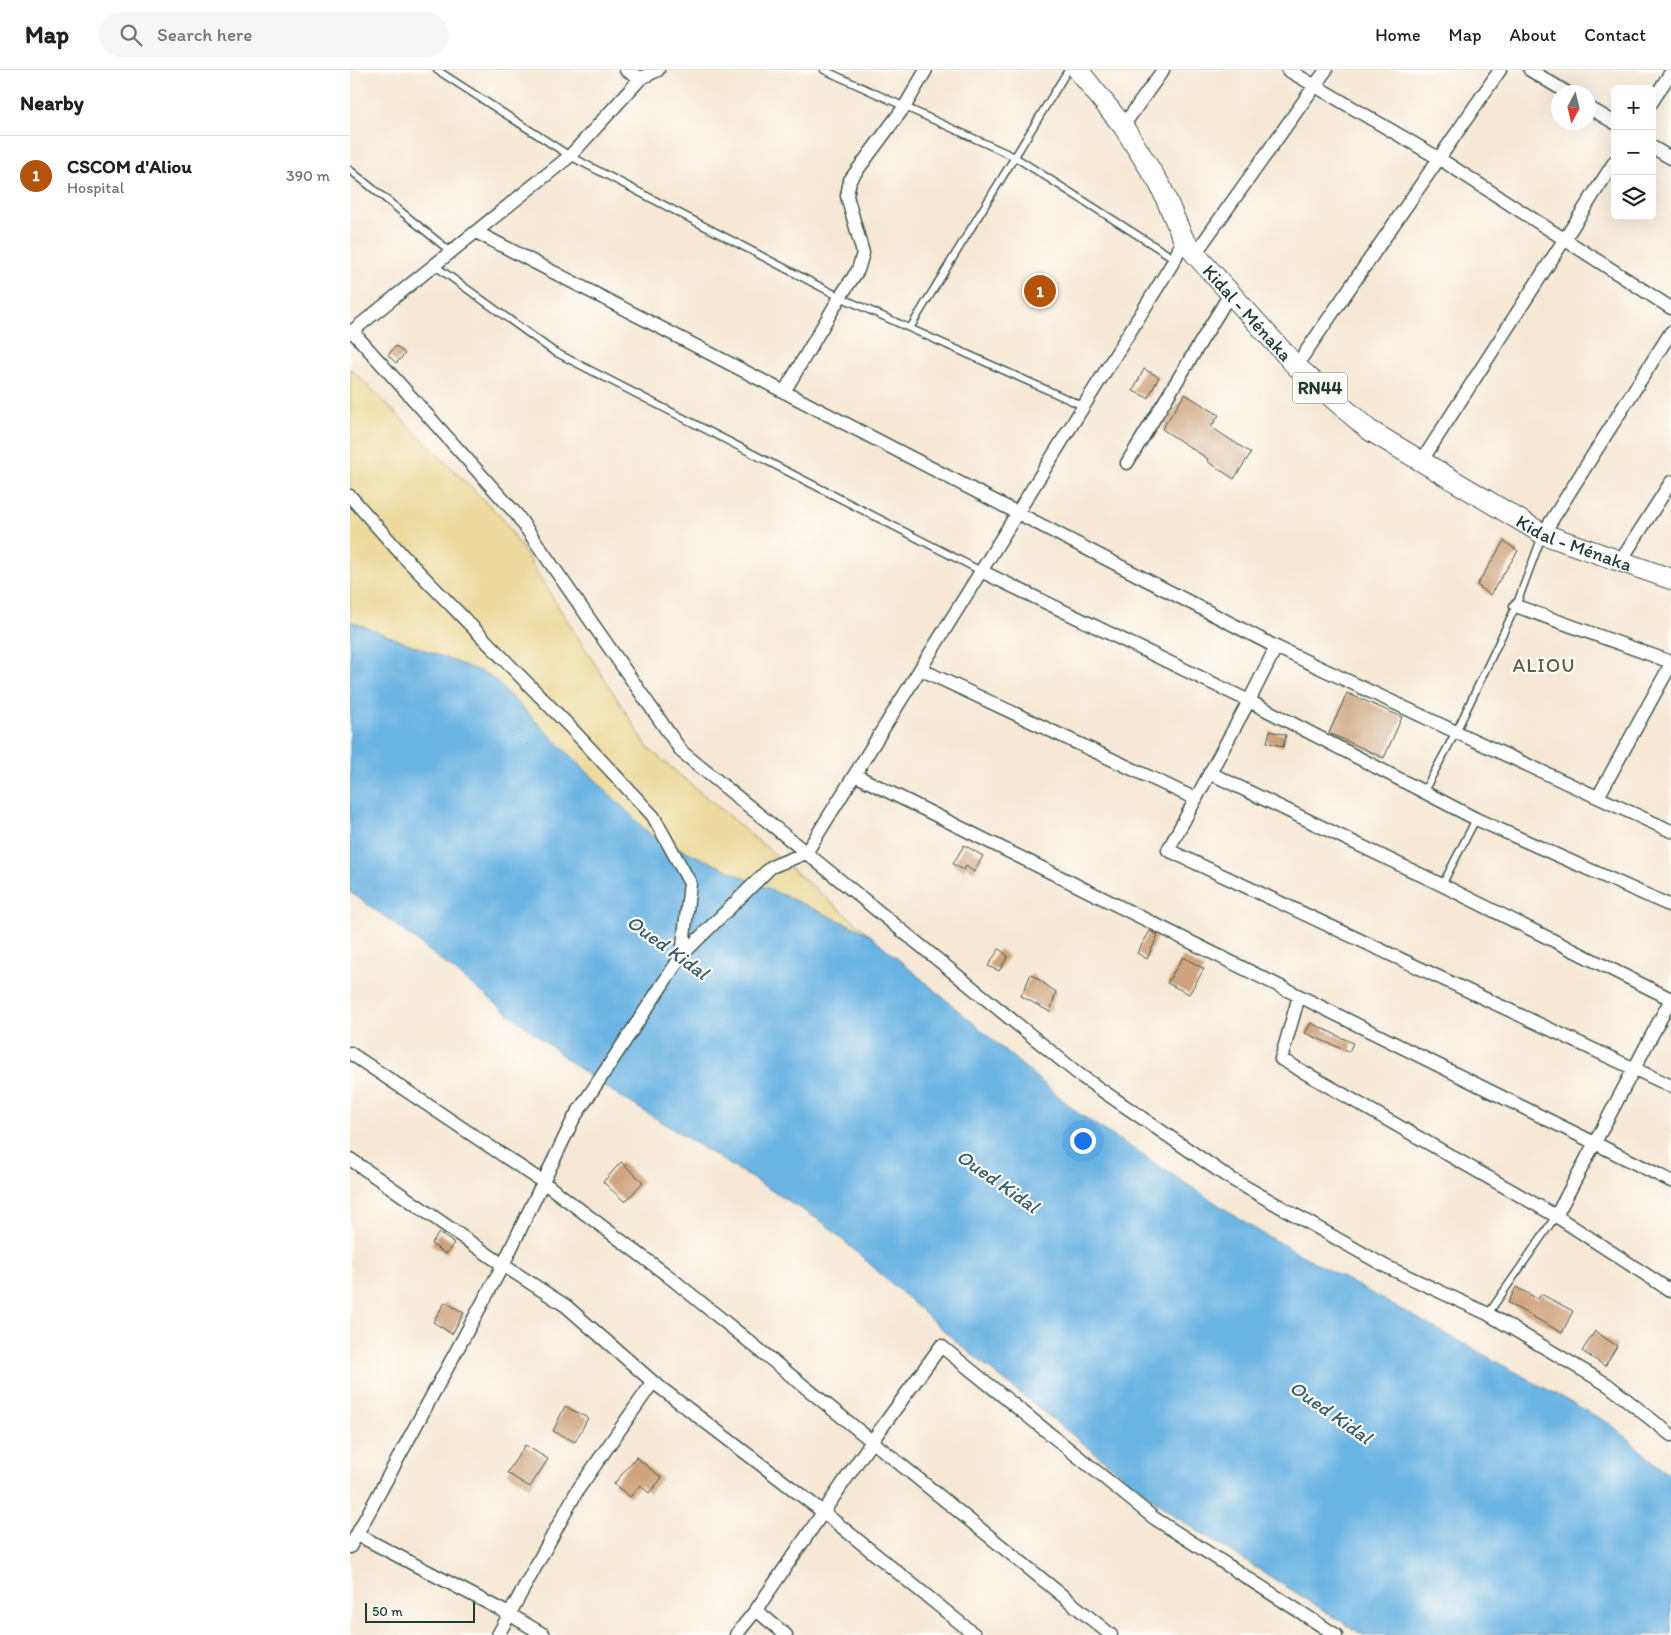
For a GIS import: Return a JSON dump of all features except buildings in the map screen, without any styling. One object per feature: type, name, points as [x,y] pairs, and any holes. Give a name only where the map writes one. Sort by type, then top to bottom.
[{"type":"main road","name":"Kidal - Ménaka","points":[[1078,70],[1123,126],[1160,185],[1183,238],[1195,254],[1296,366],[1369,430],[1543,534],[1671,579]]},
{"type":"street","points":[[626,70],[641,78]]},
{"type":"street","points":[[658,70],[641,78],[570,156],[351,332],[517,515],[682,752],[1081,1076],[1228,1177],[1385,1266],[1488,1314],[1608,1385],[1671,1435]]},
{"type":"street","points":[[784,392],[858,270],[863,252],[847,196],[850,180],[905,106],[926,70]]},
{"type":"street","points":[[1123,126],[1163,70]]},
{"type":"street","points":[[1288,70],[1440,159],[1671,308]]},
{"type":"street","points":[[1195,254],[1326,70]]},
{"type":"street","points":[[1296,366],[1500,70]]},
{"type":"street","points":[[1530,70],[1555,85]]},
{"type":"street","points":[[1656,96],[1671,72]]},
{"type":"street","points":[[1596,112],[1611,121]]},
{"type":"street","points":[[1656,149],[1671,158]]},
{"type":"street","points":[[1421,462],[1611,166]]},
{"type":"street","points":[[476,232],[1276,647],[1671,830]]},
{"type":"street","points":[[350,1547],[503,1265],[574,1118],[682,956],[770,867],[806,853],[1175,259],[1183,238]]},
{"type":"street","points":[[1127,463],[1230,294]]},
{"type":"street","points":[[1543,534],[1671,332]]},
{"type":"street","points":[[1620,562],[1671,482]]},
{"type":"street","points":[[350,496],[404,557],[654,816],[690,883],[682,956]]},
{"type":"street","points":[[981,572],[1249,701],[1476,819],[1671,906]]},
{"type":"street","points":[[1516,606],[1671,663],[1598,796]]},
{"type":"street","points":[[1276,647],[1249,701],[1168,850],[1671,1086]]},
{"type":"street","points":[[920,669],[1196,799]]},
{"type":"street","points":[[1210,773],[1442,885],[1671,999],[1556,1216]]},
{"type":"street","points":[[855,774],[1671,1181]]},
{"type":"street","points":[[1298,996],[1281,1059],[1556,1216],[1671,1291]]},
{"type":"street","points":[[350,1053],[543,1182],[668,1275],[1111,1635]]},
{"type":"street","points":[[350,1159],[503,1265],[566,1306],[653,1382],[823,1512],[975,1635]]},
{"type":"street","points":[[736,1635],[756,1610],[872,1441],[941,1346],[1154,1518],[1336,1635]]},
{"type":"street","points":[[498,1635],[577,1491],[653,1382]]},
{"type":"street","points":[[358,1535],[509,1614],[544,1635]]},
{"type":"street","points":[[756,1610],[786,1635]]},
{"type":"lane","points":[[437,70],[570,156],[840,297],[1083,406]]},
{"type":"lane","points":[[824,70],[1015,157],[1175,259]]},
{"type":"lane","points":[[910,328],[1068,70]]},
{"type":"lane","points":[[350,170],[450,252]]},
{"type":"lane","points":[[434,265],[553,351],[981,572]]},
{"type":"lane","points":[[1424,791],[1456,732],[1516,606],[1543,534]]},
{"type":"lane","points":[[1442,885],[1476,819]]},
{"type":"lane","points":[[1488,1314],[1556,1216]]},
{"type":"sand","points":[[350,368],[503,519],[649,749],[869,934],[652,836],[489,675],[350,621]]},
{"type":"water","name":"Oued Kidal","points":[[350,621],[489,675],[652,836],[869,934],[1078,1113],[1265,1235],[1612,1425],[1671,1477],[1671,1635],[1363,1635],[1174,1516],[960,1345],[825,1224],[591,1078],[395,924],[350,892]]},
{"type":"place","name":"CSCOM d'Aliou","points":[[1040,291]]},
{"type":"district","name":"ALIOU","points":[[1544,665]]}]
